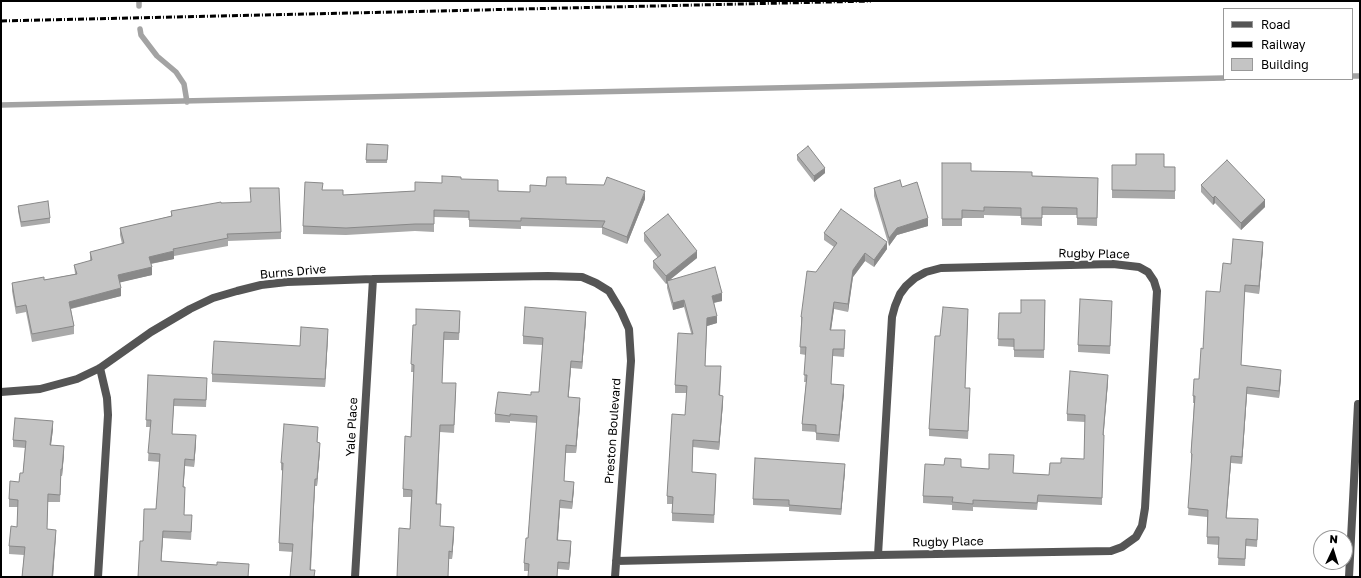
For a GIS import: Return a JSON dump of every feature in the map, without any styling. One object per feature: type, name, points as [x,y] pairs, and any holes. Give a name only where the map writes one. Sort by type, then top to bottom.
[{"type":"street","name":"Rugby Place","points":[[616,561],[878,556],[1111,551],[1122,547],[1136,537],[1142,526],[1145,508],[1157,302],[1157,291],[1154,281],[1148,272],[1139,267],[1113,264],[956,267],[941,268],[926,272],[915,278],[906,286],[900,294],[892,317],[878,556]]},
{"type":"street","name":"Burns Drive","points":[[1,392],[40,389],[77,378],[100,368],[151,332],[207,301],[225,294],[261,285],[287,282],[373,279],[568,276],[582,278],[596,283],[610,291]]},
{"type":"street","name":"Yale Place","points":[[355,577],[373,279]]},
{"type":"street","name":"Preston Boulevard","points":[[610,291],[622,311],[629,329],[631,361],[615,577]]},
{"type":"street","points":[[98,577],[108,415],[107,398],[100,368]]},
{"type":"street","points":[[1349,577],[1358,404]]},
{"type":"building","points":[[367,144],[388,145],[387,160],[366,160]]},
{"type":"building","points":[[808,146],[825,168],[814,176],[797,155]]},
{"type":"building","points":[[1136,154],[1164,154],[1164,167],[1175,167],[1175,191],[1112,190],[1112,165],[1136,165]]},
{"type":"building","points":[[1227,160],[1265,200],[1241,223],[1215,196],[1213,198],[1201,185]]},
{"type":"building","points":[[942,163],[971,163],[971,171],[1032,172],[1032,176],[1098,178],[1097,218],[1077,218],[1077,208],[1042,207],[1042,218],[1021,218],[1021,208],[984,207],[984,211],[962,210],[962,219],[942,219]]},
{"type":"building","points":[[442,176],[461,177],[461,179],[498,180],[498,191],[530,192],[530,185],[546,186],[547,177],[566,177],[566,184],[604,185],[607,177],[645,191],[627,237],[602,227],[605,221],[521,218],[521,221],[469,220],[469,211],[434,210],[434,224],[346,228],[303,226],[305,182],[323,183],[322,190],[343,190],[343,195],[415,191],[415,182],[442,183]]},
{"type":"building","points":[[900,180],[902,187],[917,182],[928,218],[897,228],[889,238],[874,188]]},
{"type":"building","points":[[250,188],[279,188],[281,232],[227,234],[228,238],[173,249],[174,251],[149,257],[152,267],[118,275],[121,288],[69,302],[74,326],[32,334],[26,305],[16,307],[12,283],[44,277],[44,280],[77,274],[74,265],[92,260],[90,252],[124,243],[120,228],[172,216],[171,211],[221,202],[251,202]]},
{"type":"building","points":[[48,201],[50,218],[21,222],[18,206]]},
{"type":"building","points":[[841,209],[887,242],[874,260],[865,253],[853,270],[848,304],[834,302],[830,330],[845,330],[844,349],[833,349],[831,384],[844,385],[839,435],[816,433],[816,425],[802,424],[807,375],[804,375],[806,347],[800,347],[801,317],[807,271],[816,272],[837,243],[824,233]]},
{"type":"building","points":[[668,214],[697,251],[666,276],[653,261],[661,255],[644,233]]},
{"type":"building","points":[[1233,239],[1263,242],[1259,286],[1245,285],[1241,365],[1281,370],[1279,391],[1247,387],[1242,457],[1231,456],[1226,518],[1258,519],[1257,540],[1246,539],[1245,559],[1218,558],[1219,537],[1207,537],[1208,510],[1188,508],[1195,396],[1193,396],[1194,379],[1199,379],[1201,348],[1203,349],[1206,291],[1220,292],[1223,263],[1231,264]]},
{"type":"building","points":[[715,267],[722,293],[712,296],[717,316],[707,318],[705,366],[721,366],[719,395],[723,396],[719,442],[693,440],[692,472],[716,474],[714,515],[672,513],[673,497],[667,496],[672,414],[685,415],[687,386],[675,385],[678,333],[693,334],[684,300],[673,303],[667,281]]},
{"type":"building","points":[[1080,299],[1112,301],[1110,346],[1078,345]]},
{"type":"building","points":[[1021,300],[1045,300],[1044,350],[1014,350],[1014,339],[998,339],[999,313],[1021,313]]},
{"type":"building","points":[[525,307],[586,312],[582,362],[571,361],[568,397],[580,398],[576,446],[566,445],[564,481],[574,482],[572,502],[560,500],[557,540],[571,541],[569,563],[558,562],[557,577],[528,577],[529,564],[524,563],[526,538],[528,538],[537,416],[510,414],[510,416],[495,414],[498,392],[531,395],[531,392],[539,392],[543,338],[523,336]]},
{"type":"building","points":[[943,307],[968,309],[965,388],[970,388],[968,431],[929,429],[935,336],[940,336]]},
{"type":"building","points":[[416,309],[460,311],[459,333],[444,332],[442,383],[456,383],[454,425],[440,425],[436,504],[441,504],[440,526],[454,527],[452,552],[449,551],[448,577],[397,577],[399,528],[410,529],[412,490],[403,489],[405,436],[411,437],[414,365],[411,364],[413,325],[416,325]]},
{"type":"building","points":[[301,327],[328,329],[325,379],[212,374],[214,341],[300,346]]},
{"type":"building","points":[[1070,371],[1108,375],[1103,435],[1102,498],[1038,495],[1037,503],[973,500],[973,504],[952,502],[953,497],[923,496],[925,464],[944,465],[945,458],[961,459],[961,467],[989,469],[989,454],[1014,455],[1013,473],[1049,475],[1050,463],[1061,463],[1061,458],[1084,459],[1085,415],[1067,414]]},
{"type":"building","points":[[148,375],[207,378],[206,400],[174,399],[172,434],[196,435],[194,460],[185,459],[183,487],[185,487],[184,515],[192,515],[191,532],[163,531],[161,561],[217,565],[217,562],[249,564],[248,577],[138,577],[140,541],[143,541],[144,509],[156,509],[160,454],[148,453],[151,420],[146,420]]},
{"type":"building","points":[[15,418],[53,421],[50,445],[64,446],[60,495],[48,494],[47,529],[56,530],[52,577],[22,577],[25,547],[9,546],[11,526],[17,527],[18,500],[9,499],[10,481],[19,482],[20,473],[23,473],[26,441],[13,440]]},
{"type":"building","points":[[284,424],[318,427],[317,442],[320,443],[317,479],[315,479],[310,570],[315,570],[314,577],[290,577],[293,544],[279,543],[283,463],[281,463]]},
{"type":"building","points":[[755,458],[845,464],[841,509],[789,505],[789,500],[753,499]]},
{"type":"waterway","points":[[139,1],[139,6]]},
{"type":"waterway","points":[[140,29],[141,35],[157,56],[176,72],[184,84],[187,102]]},
{"type":"waterway","points":[[1353,76],[1360,76]]},
{"type":"waterway","points":[[1,105],[1223,78]]},
{"type":"railway","points":[[1,21],[871,1]]}]
